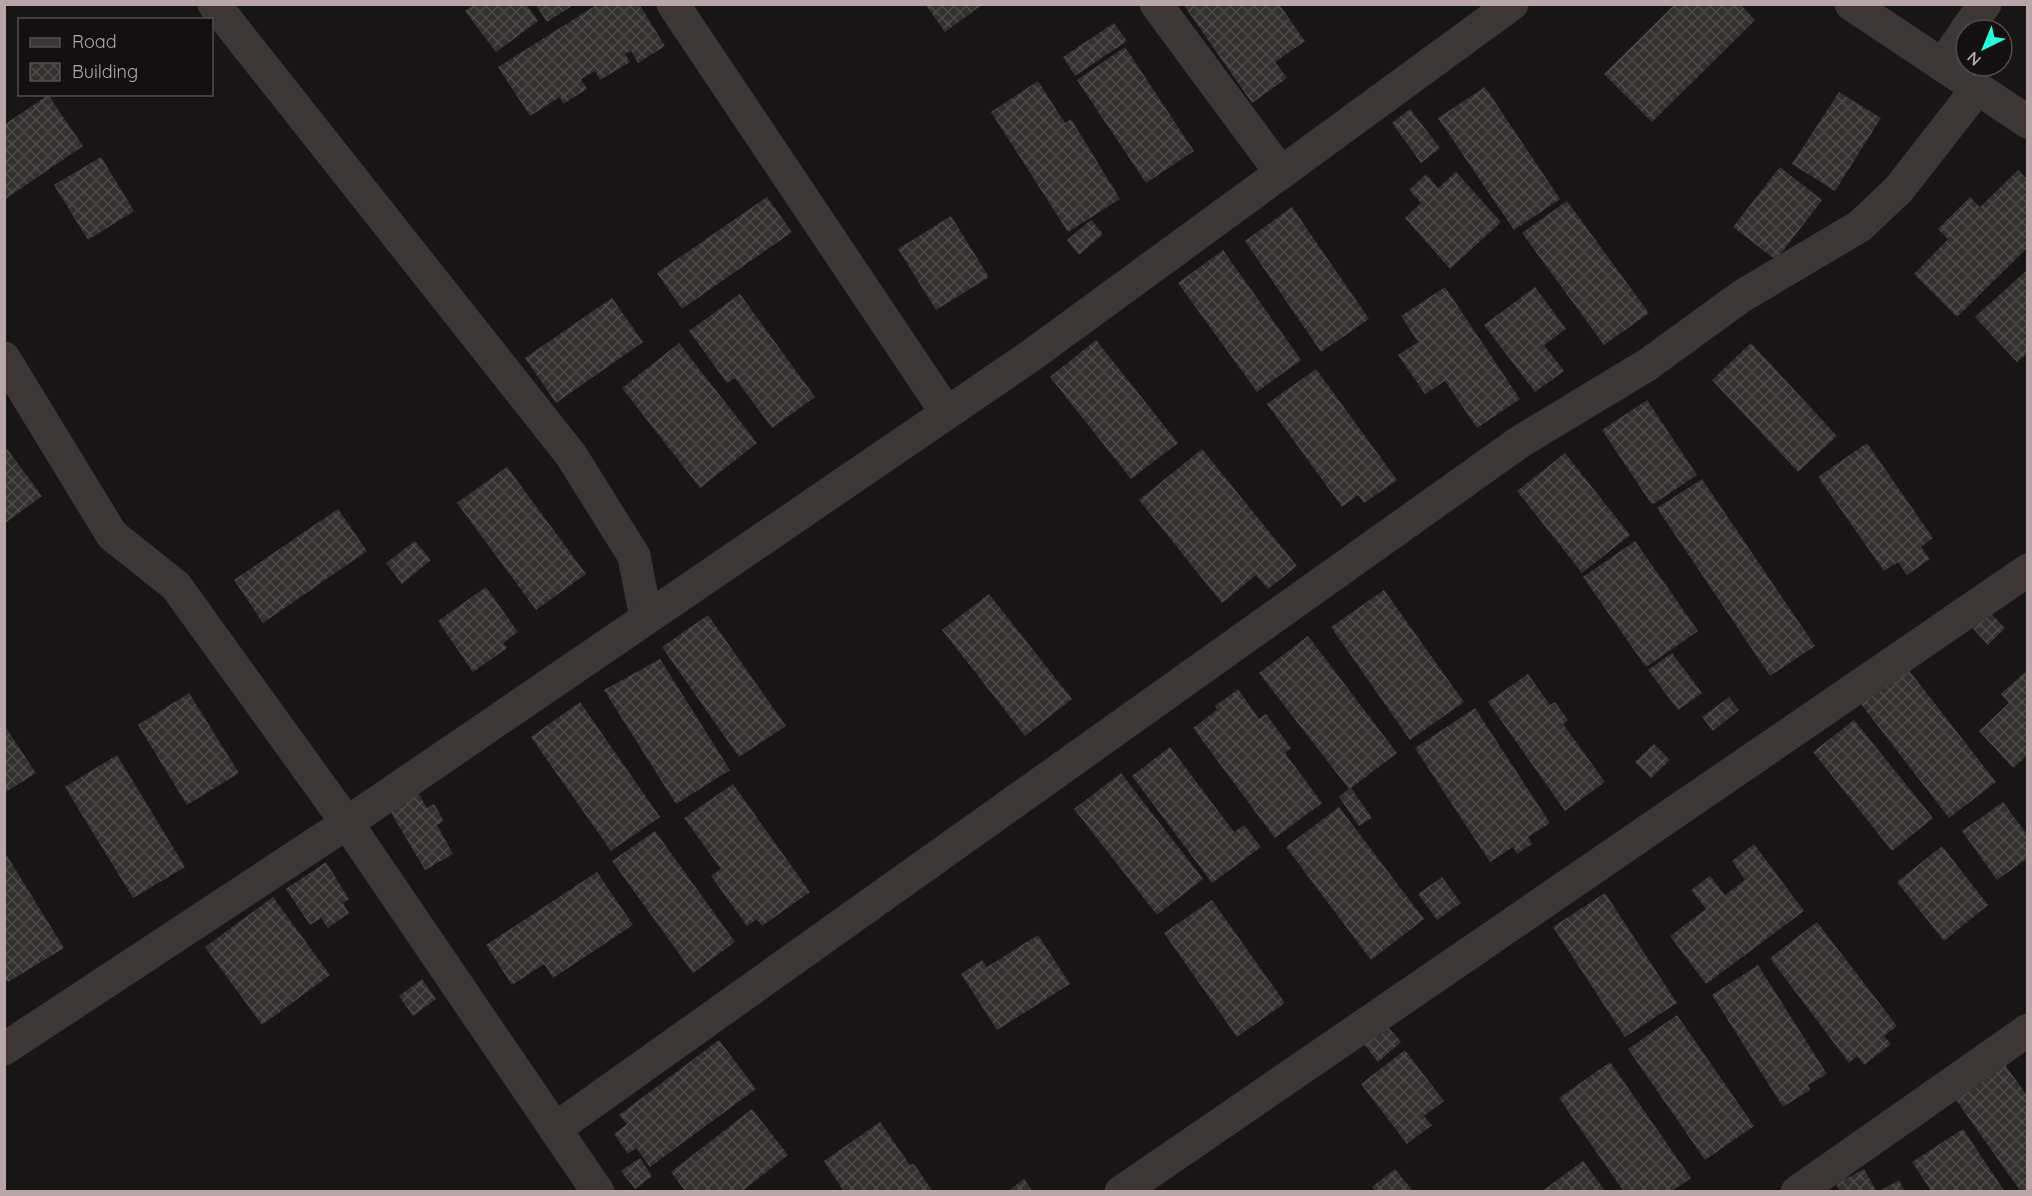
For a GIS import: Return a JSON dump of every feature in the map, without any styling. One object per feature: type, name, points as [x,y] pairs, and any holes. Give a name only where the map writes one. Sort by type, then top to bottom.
[{"type":"street","points":[[214,4],[571,455],[634,556],[646,618]]},
{"type":"street","points":[[673,4],[946,412]]},
{"type":"street","points":[[1156,4],[1281,173]]},
{"type":"street","points":[[4,1049],[347,823],[1029,357],[1512,4]]},
{"type":"street","points":[[1851,4],[2028,122]]},
{"type":"street","points":[[1975,18],[1985,4]]},
{"type":"street","points":[[1942,65],[1954,48]]},
{"type":"street","points":[[555,1129],[1521,441],[1647,365],[1742,296],[1860,226],[1899,189],[1977,89]]},
{"type":"street","points":[[4,358],[112,535],[176,586],[347,823],[598,1191]]},
{"type":"street","points":[[1121,1191],[2028,570]]},
{"type":"street","points":[[1797,1191],[2028,1030]]},
{"type":"building","points":[[474,4],[526,4],[538,21],[496,52],[465,11]]},
{"type":"building","points":[[535,4],[575,4],[547,22]]},
{"type":"building","points":[[598,4],[639,4],[665,46],[638,63],[631,51],[625,54],[630,62],[600,80],[595,71],[581,79],[587,89],[563,104],[560,97],[530,116],[498,67]]},
{"type":"building","points":[[925,4],[983,4],[945,32]]},
{"type":"building","points":[[1183,4],[1279,4],[1305,41],[1275,62],[1287,78],[1252,103]]},
{"type":"building","points":[[1675,4],[1740,4],[1755,20],[1652,122],[1604,74]]},
{"type":"building","points":[[1114,23],[1127,41],[1075,76],[1063,57]]},
{"type":"building","points":[[1125,47],[1194,151],[1146,183],[1077,80]]},
{"type":"building","points":[[1038,81],[1065,123],[1071,119],[1120,199],[1068,232],[991,112]]},
{"type":"building","points":[[1485,87],[1560,199],[1514,230],[1438,118]]},
{"type":"building","points":[[1839,92],[1881,118],[1835,191],[1792,164]]},
{"type":"building","points":[[49,96],[83,146],[4,200],[4,125]]},
{"type":"building","points":[[1410,109],[1440,148],[1421,163],[1392,123]]},
{"type":"building","points":[[101,157],[134,211],[88,240],[54,185]]},
{"type":"building","points":[[1780,167],[1822,200],[1776,260],[1733,227]]},
{"type":"building","points":[[2018,170],[2028,180],[2028,247],[1957,317],[1914,274],[1948,239],[1938,229],[1970,197],[1980,207]]},
{"type":"building","points":[[1456,172],[1501,222],[1450,269],[1405,218],[1421,203],[1409,190],[1426,174],[1438,188]]},
{"type":"building","points":[[767,197],[792,232],[682,309],[657,273]]},
{"type":"building","points":[[1567,201],[1649,313],[1604,345],[1522,233]]},
{"type":"building","points":[[1292,207],[1369,319],[1321,352],[1245,241]]},
{"type":"building","points":[[951,216],[989,277],[936,310],[898,249]]},
{"type":"building","points":[[1091,220],[1103,234],[1079,255],[1067,240]]},
{"type":"building","points":[[1223,250],[1301,360],[1257,392],[1178,283]]},
{"type":"building","points":[[2028,269],[2028,353],[2017,362],[1975,317]]},
{"type":"building","points":[[1445,287],[1520,399],[1477,428],[1445,381],[1425,394],[1398,355],[1418,342],[1401,316]]},
{"type":"building","points":[[1535,287],[1566,329],[1544,345],[1564,371],[1535,392],[1484,325]]},
{"type":"building","points":[[740,294],[815,397],[772,428],[735,378],[727,383],[689,331]]},
{"type":"building","points":[[612,298],[643,342],[556,403],[525,358]]},
{"type":"building","points":[[1096,340],[1178,443],[1131,479],[1050,377]]},
{"type":"building","points":[[679,343],[757,443],[700,488],[622,388]]},
{"type":"building","points":[[1751,343],[1837,436],[1798,472],[1712,380]]},
{"type":"building","points":[[1316,369],[1397,480],[1364,503],[1358,495],[1342,507],[1267,404]]},
{"type":"building","points":[[1647,400],[1697,475],[1652,505],[1602,430]]},
{"type":"building","points":[[1867,443],[1933,538],[1921,547],[1930,559],[1907,575],[1898,562],[1884,571],[1818,477]]},
{"type":"building","points":[[7,449],[42,496],[4,524],[4,451]]},
{"type":"building","points":[[1202,449],[1297,566],[1268,589],[1256,575],[1222,603],[1139,500]]},
{"type":"building","points":[[1565,453],[1630,535],[1582,573],[1517,491]]},
{"type":"building","points":[[507,467],[586,574],[536,610],[457,503]]},
{"type":"building","points":[[1702,479],[1815,646],[1770,676],[1657,508]]},
{"type":"building","points":[[338,509],[367,551],[263,623],[234,580]]},
{"type":"building","points":[[415,541],[431,560],[402,584],[386,563]]},
{"type":"building","points":[[1635,541],[1698,631],[1646,667],[1583,577]]},
{"type":"building","points":[[486,587],[518,632],[503,643],[507,648],[473,672],[438,621]]},
{"type":"building","points":[[1384,590],[1464,702],[1410,740],[1331,627]]},
{"type":"building","points":[[989,594],[1072,699],[1025,736],[942,630]]},
{"type":"building","points":[[1984,606],[2005,628],[1988,645],[1967,622]]},
{"type":"building","points":[[708,615],[786,726],[739,757],[662,647]]},
{"type":"building","points":[[1308,636],[1397,753],[1351,788],[1372,818],[1359,826],[1339,797],[1349,789],[1259,673]]},
{"type":"building","points":[[1672,653],[1702,693],[1678,710],[1648,670]]},
{"type":"building","points":[[660,659],[730,770],[676,804],[604,690]]},
{"type":"building","points":[[1904,664],[1996,782],[1949,818],[1857,699]]},
{"type":"building","points":[[2026,671],[2028,755],[2013,768],[1979,731],[2009,703],[2001,694]]},
{"type":"building","points":[[1528,674],[1550,705],[1555,702],[1568,720],[1563,724],[1605,782],[1565,811],[1488,702]]},
{"type":"building","points":[[1238,689],[1259,719],[1266,714],[1291,748],[1285,753],[1322,803],[1275,838],[1193,728],[1217,710],[1215,706]]},
{"type":"building","points":[[189,693],[239,773],[187,805],[138,725]]},
{"type":"building","points":[[1729,697],[1739,710],[1713,731],[1702,717]]},
{"type":"building","points":[[580,702],[660,817],[611,851],[531,737]]},
{"type":"building","points":[[1475,708],[1550,823],[1528,837],[1532,844],[1517,854],[1513,847],[1490,862],[1415,748]]},
{"type":"building","points":[[1854,720],[1933,818],[1892,851],[1813,752]]},
{"type":"building","points":[[4,725],[36,773],[4,793]]},
{"type":"building","points":[[1654,744],[1670,760],[1651,778],[1635,762]]},
{"type":"building","points":[[1170,747],[1234,832],[1244,825],[1261,847],[1212,883],[1132,776]]},
{"type":"building","points":[[117,755],[185,867],[133,898],[65,787]]},
{"type":"building","points":[[1121,773],[1203,879],[1157,915],[1074,809]]},
{"type":"building","points":[[733,784],[810,892],[762,926],[757,919],[747,926],[711,876],[721,869],[684,818]]},
{"type":"building","points":[[419,794],[427,808],[434,804],[444,821],[437,825],[453,854],[425,870],[390,811]]},
{"type":"building","points":[[2003,802],[2028,836],[2028,858],[1997,880],[1962,831]]},
{"type":"building","points":[[1339,807],[1424,919],[1371,960],[1286,847]]},
{"type":"building","points":[[655,831],[735,942],[693,973],[612,861]]},
{"type":"building","points":[[1754,844],[1804,911],[1706,984],[1670,936],[1706,909],[1691,890],[1710,876],[1725,895],[1745,880],[1732,861]]},
{"type":"building","points":[[1942,846],[1988,905],[1944,941],[1897,882]]},
{"type":"building","points":[[4,851],[64,948],[8,982],[4,977]]},
{"type":"building","points":[[326,862],[349,899],[343,903],[349,913],[328,928],[321,918],[310,925],[286,889]]},
{"type":"building","points":[[597,872],[633,925],[553,978],[544,964],[512,985],[486,945]]},
{"type":"building","points":[[1442,877],[1461,903],[1437,920],[1418,894]]},
{"type":"building","points":[[1605,893],[1677,1003],[1625,1037],[1553,927]]},
{"type":"building","points":[[273,897],[330,975],[262,1025],[205,947]]},
{"type":"building","points":[[1212,900],[1285,1003],[1237,1037],[1164,933]]},
{"type":"building","points":[[1817,922],[1897,1026],[1884,1036],[1891,1044],[1864,1065],[1857,1056],[1849,1063],[1770,958]]},
{"type":"building","points":[[1038,935],[1070,984],[997,1030],[961,974],[982,960],[987,967]]},
{"type":"building","points":[[1758,965],[1827,1074],[1808,1085],[1810,1090],[1783,1107],[1712,995]]},
{"type":"building","points":[[422,979],[436,999],[413,1016],[399,996]]},
{"type":"building","points":[[1677,1015],[1754,1126],[1705,1160],[1628,1049]]},
{"type":"building","points":[[1382,1020],[1401,1042],[1378,1062],[1359,1038]]},
{"type":"building","points":[[719,1040],[756,1089],[650,1167],[636,1148],[628,1154],[614,1134],[627,1124],[619,1115]]},
{"type":"building","points":[[1405,1050],[1444,1101],[1424,1116],[1432,1125],[1407,1144],[1361,1084]]},
{"type":"building","points":[[1610,1062],[1691,1178],[1671,1192],[1624,1192],[1559,1098]]},
{"type":"building","points":[[2003,1062],[2028,1097],[2028,1192],[2021,1192],[1954,1097]]},
{"type":"building","points":[[752,1109],[788,1155],[741,1192],[686,1192],[671,1172]]},
{"type":"building","points":[[880,1122],[910,1165],[914,1164],[933,1192],[844,1192],[824,1161]]},
{"type":"building","points":[[1963,1129],[2005,1192],[1932,1192],[1912,1162]]},
{"type":"building","points":[[640,1158],[652,1176],[635,1189],[621,1171]]},
{"type":"building","points":[[1583,1161],[1606,1192],[1541,1192]]},
{"type":"building","points":[[1395,1169],[1412,1190],[1375,1192],[1372,1187]]},
{"type":"building","points":[[1864,1169],[1877,1192],[1840,1192],[1836,1184]]},
{"type":"building","points":[[1024,1179],[1033,1192],[1007,1192]]},
{"type":"building","points":[[1899,1180],[1905,1192],[1878,1192]]}]
